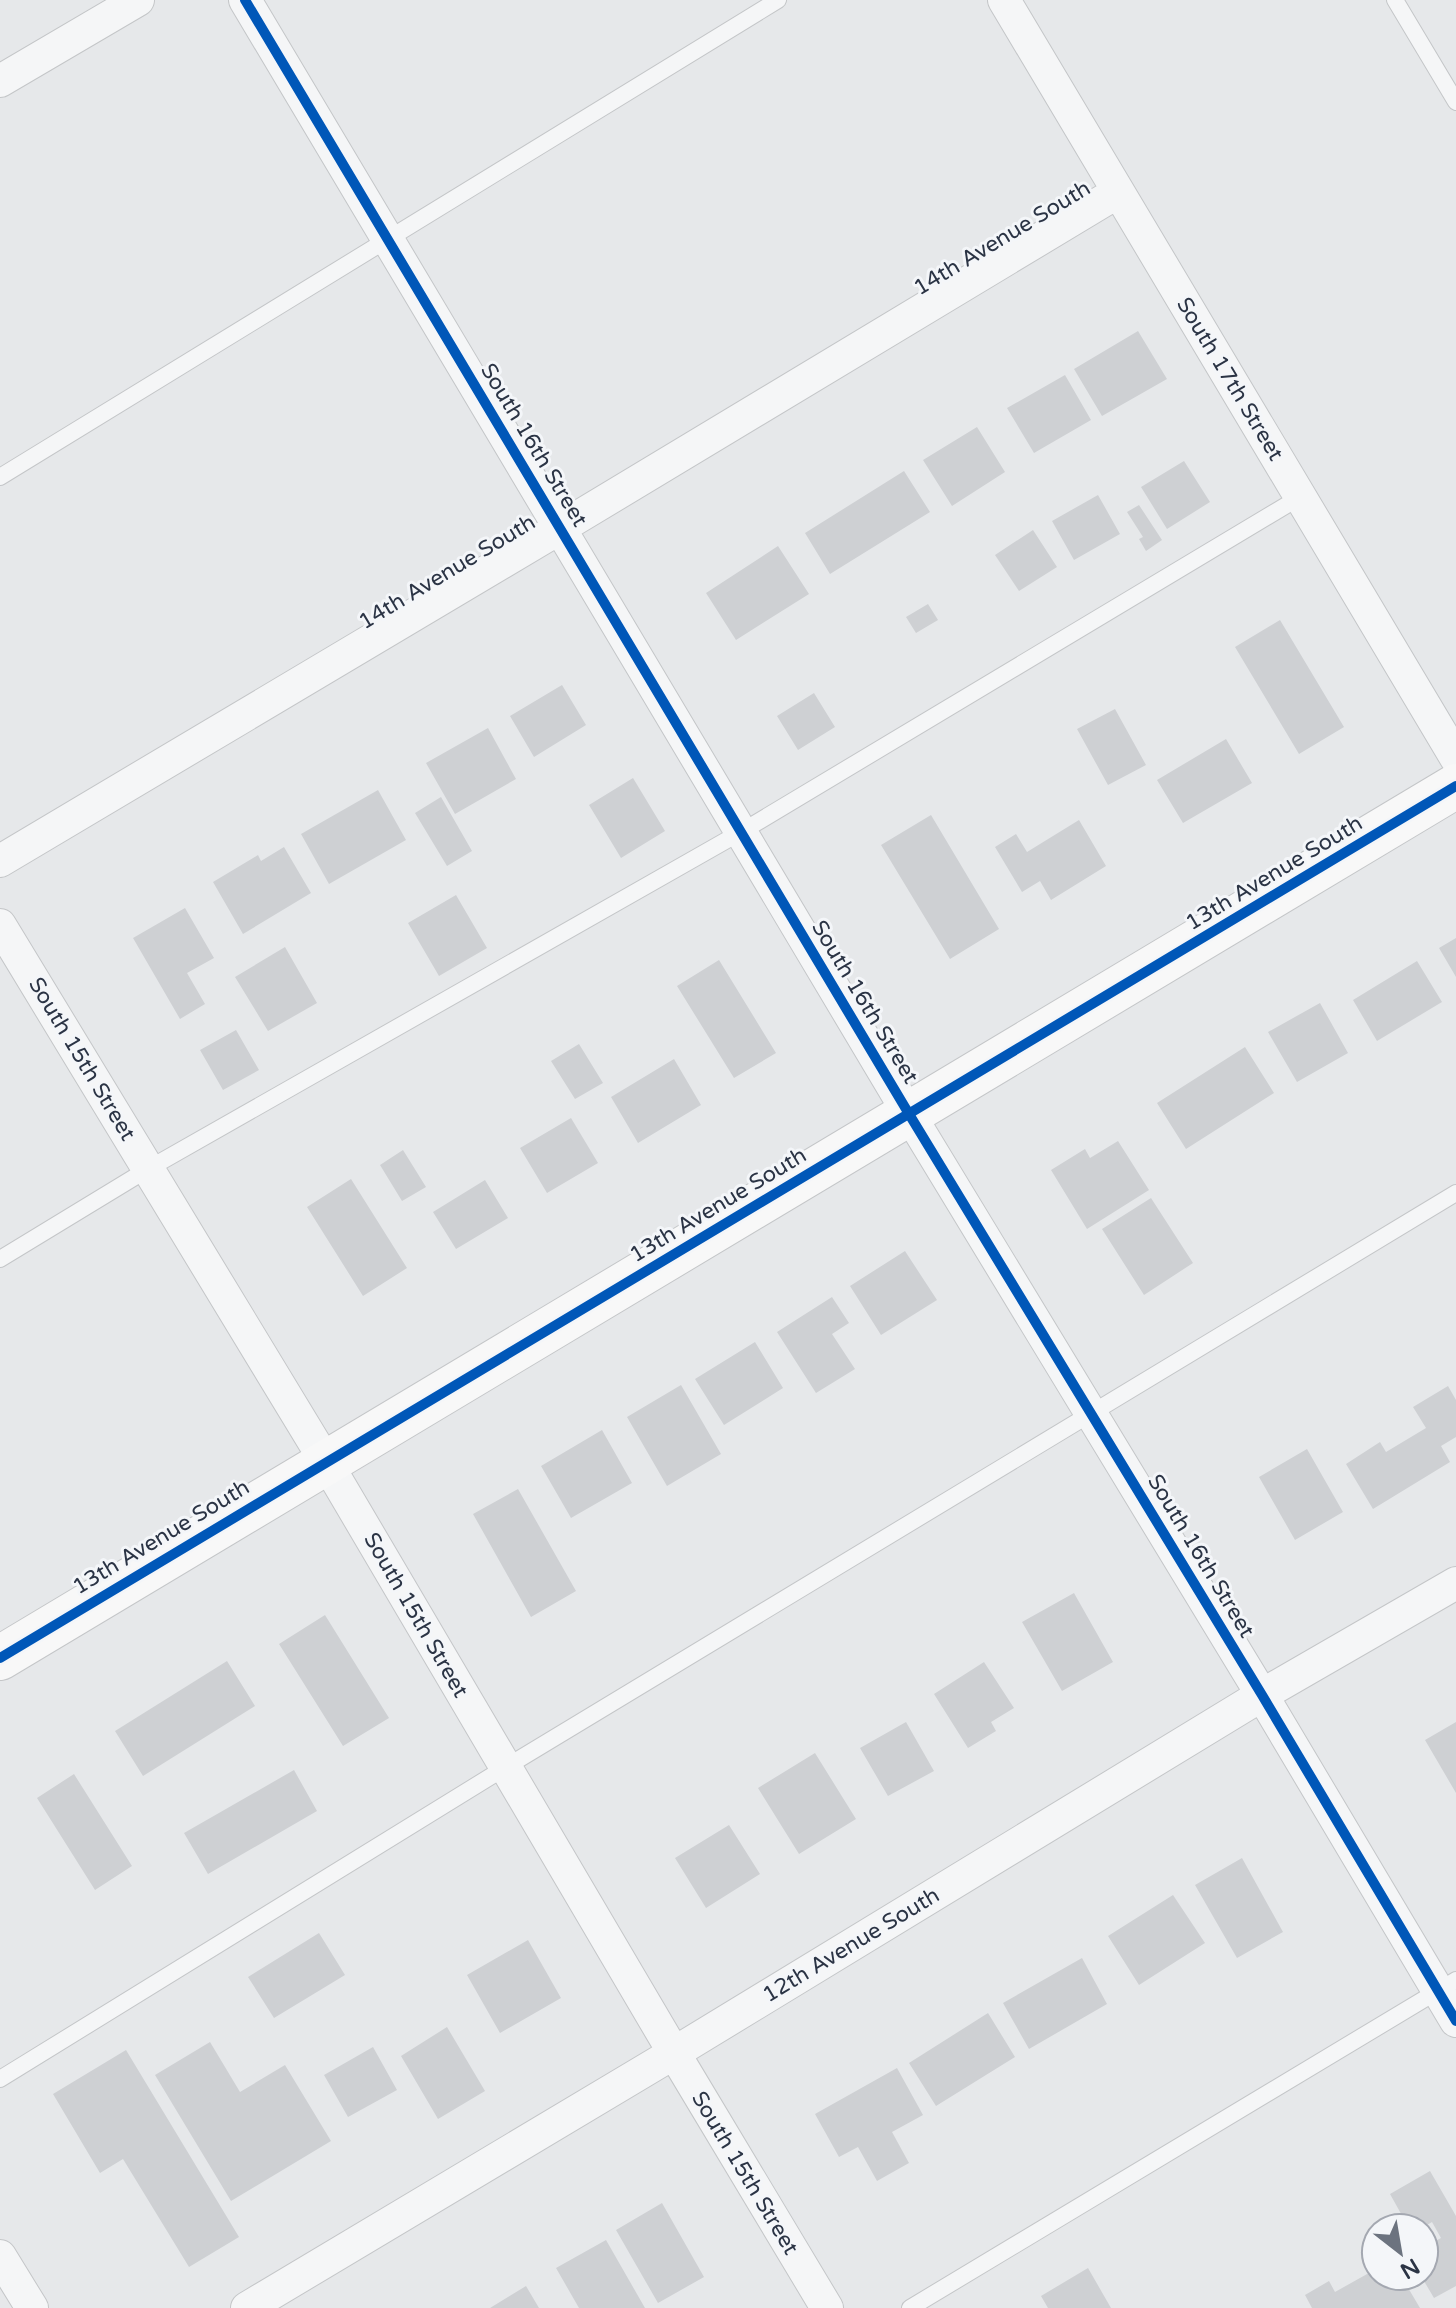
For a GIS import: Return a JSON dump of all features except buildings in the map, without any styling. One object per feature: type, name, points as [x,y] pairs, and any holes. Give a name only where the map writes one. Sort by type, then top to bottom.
[{"type":"street","points":[[0,81],[138,0]]},
{"type":"street","name":"South 16th Street","points":[[245,0],[909,1114],[1262,1695],[1447,1985],[1456,2021]]},
{"type":"street","name":"South 17th Street","points":[[1004,0],[1456,758]]},
{"type":"street","name":"14th Avenue South","points":[[0,861],[1118,192]]},
{"type":"street","name":"13th Avenue South","points":[[0,1658],[1456,786]]},
{"type":"street","name":"South 15th Street","points":[[0,925],[326,1462],[827,2308]]},
{"type":"street","name":"12th Avenue South","points":[[247,2308],[674,2053],[1262,1695],[1456,1583]]},
{"type":"street","points":[[0,2256],[32,2308]]},
{"type":"lane","points":[[0,477],[778,0]]},
{"type":"lane","points":[[1395,0],[1456,102]]},
{"type":"lane","points":[[0,1259],[148,1169],[741,832],[1300,497]]},
{"type":"lane","points":[[0,2079],[506,1767],[1456,1193]]},
{"type":"lane","points":[[910,2308],[1447,1985]]},
{"type":"cycle path","points":[[245,0],[909,1114],[1456,2021]]},
{"type":"cycle path","points":[[0,1658],[1456,786]]}]
